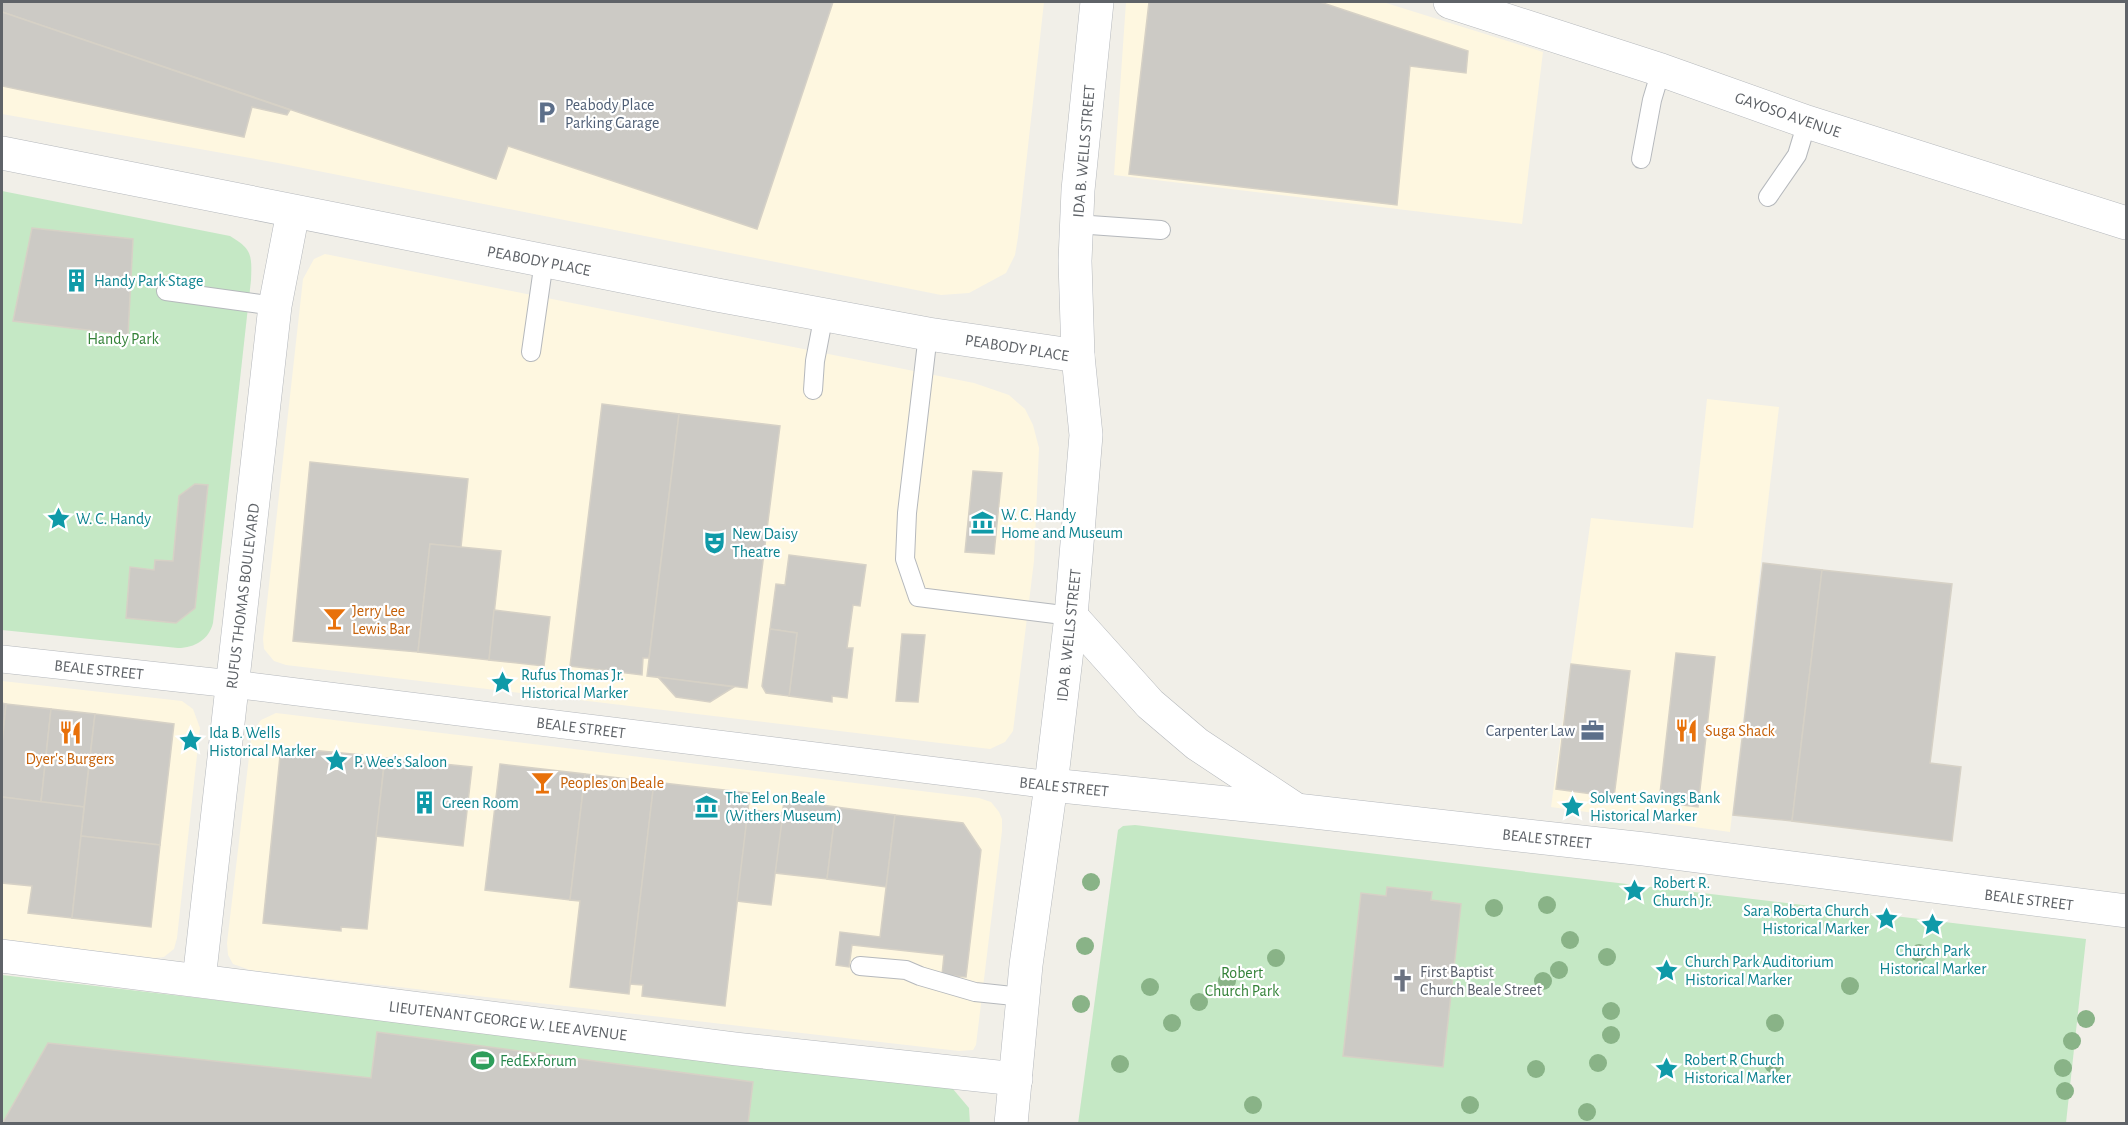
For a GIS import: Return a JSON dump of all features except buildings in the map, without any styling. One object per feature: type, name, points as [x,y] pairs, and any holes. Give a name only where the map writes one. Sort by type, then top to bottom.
[{"type":"street","name":"IDA B. WELLS STREET","points":[[1011,1124],[1023,997],[1071,616],[1086,435],[1078,356],[1077,224],[1078,190],[1098,2]]},
{"type":"street","name":"GAYOSO AVENUE","points":[[1450,2],[1661,70],[1807,122],[2127,223]]},
{"type":"street","name":"PEABODY PLACE","points":[[2,153],[717,295],[928,334],[1078,356]]},
{"type":"street","name":"RUFUS THOMAS BOULEVARD","points":[[199,980],[275,306],[293,212]]},
{"type":"street","points":[[1071,616],[1150,704],[1197,744],[1296,810]]},
{"type":"street","name":"BEALE STREET","points":[[2,659],[232,684],[1051,785],[1644,849],[2127,911]]},
{"type":"street","name":"LIEUTENANT GEORGE W. LEE AVENUE","points":[[2,956],[736,1049],[1016,1079]]},
{"type":"lane","points":[[1641,159],[1652,100],[1661,70]]},
{"type":"lane","points":[[1768,197],[1797,155],[1807,122]]},
{"type":"lane","points":[[1077,224],[1161,230]]},
{"type":"lane","points":[[531,352],[544,261]]},
{"type":"lane","points":[[166,291],[275,306]]},
{"type":"lane","points":[[813,390],[815,362],[824,314]]},
{"type":"lane","points":[[928,334],[907,513],[905,559],[918,597],[1071,616]]},
{"type":"lane","points":[[860,966],[906,970],[975,992],[1023,997]]},
{"type":"shaded area","points":[[2,2],[1044,2],[1015,255],[1006,273],[969,293],[941,295],[278,163],[2,114]]},
{"type":"shaded area","points":[[1126,2],[1383,2],[1543,52],[1522,224],[1114,175]]},
{"type":"shaded area","points":[[325,254],[974,383],[1009,395],[1025,409],[1033,425],[1039,448],[1034,561],[1013,731],[1005,742],[990,749],[286,665],[274,661],[264,649],[263,639],[303,279],[314,259]]},
{"type":"shaded area","points":[[1707,399],[1779,407],[1730,832],[1551,807],[1591,518],[1693,528]]},
{"type":"shaded area","points":[[2,681],[182,701],[193,709],[200,728],[177,938],[174,949],[164,957],[155,958],[2,939]]},
{"type":"shaded area","points":[[276,713],[979,798],[991,802],[1002,819],[1002,831],[976,1045],[973,1050],[959,1051],[250,970],[233,964],[228,955],[227,943],[251,740],[261,720]]},
{"type":"green space","name":"Handy Park","points":[[2,191],[230,236],[247,249],[251,259],[251,280],[213,623],[208,634],[200,642],[178,648],[2,630]]},
{"type":"green space","name":"Robert Church Park","points":[[1135,825],[2086,939],[2066,1123],[1078,1124],[1118,830],[1123,826]]},
{"type":"green space","points":[[2,975],[933,1084],[953,1089],[969,1108],[970,1124],[2,1124]]},
{"type":"place","name":"Peabody Place Parking Garage","points":[[547,113]]},
{"type":"place","name":"Handy Park Stage","points":[[76,280]]},
{"type":"place","name":"W. C. Handy","points":[[58,518]]},
{"type":"place","name":"W. C. Handy Home and Museum","points":[[983,523]]},
{"type":"place","name":"New Daisy Theatre","points":[[714,542]]},
{"type":"place","name":"Jerry Lee Lewis Bar","points":[[334,619]]},
{"type":"place","name":"Rufus Thomas Jr. Historical Marker","points":[[503,683]]},
{"type":"place","name":"Carpenter Law","points":[[1593,730]]},
{"type":"place","name":"Suga Shack","points":[[1687,730]]},
{"type":"place","name":"Dyer's Burgers","points":[[70,733]]},
{"type":"place","name":"Ida B. Wells Historical Marker","points":[[191,741]]},
{"type":"place","name":"P. Wee's Saloon","points":[[336,761]]},
{"type":"place","name":"Peoples on Beale","points":[[542,782]]},
{"type":"place","name":"Green Room","points":[[424,802]]},
{"type":"place","name":"The Eel on Beale (Withers Museum)","points":[[707,806]]},
{"type":"place","name":"Solvent Savings Bank Historical Marker","points":[[1572,806]]},
{"type":"place","name":"Robert R. Church Jr.","points":[[1635,891]]},
{"type":"place","name":"Sara Roberta Church Historical Marker","points":[[1887,919]]},
{"type":"place","name":"Church Park Historical Marker","points":[[1933,925]]},
{"type":"place","name":"Church Park Auditorium Historical Marker","points":[[1667,970]]},
{"type":"place","name":"First Baptist Church Beale Street","points":[[1402,980]]},
{"type":"place","name":"FedExForum","points":[[482,1060]]},
{"type":"place","name":"Robert R Church Historical Marker","points":[[1666,1068]]}]
